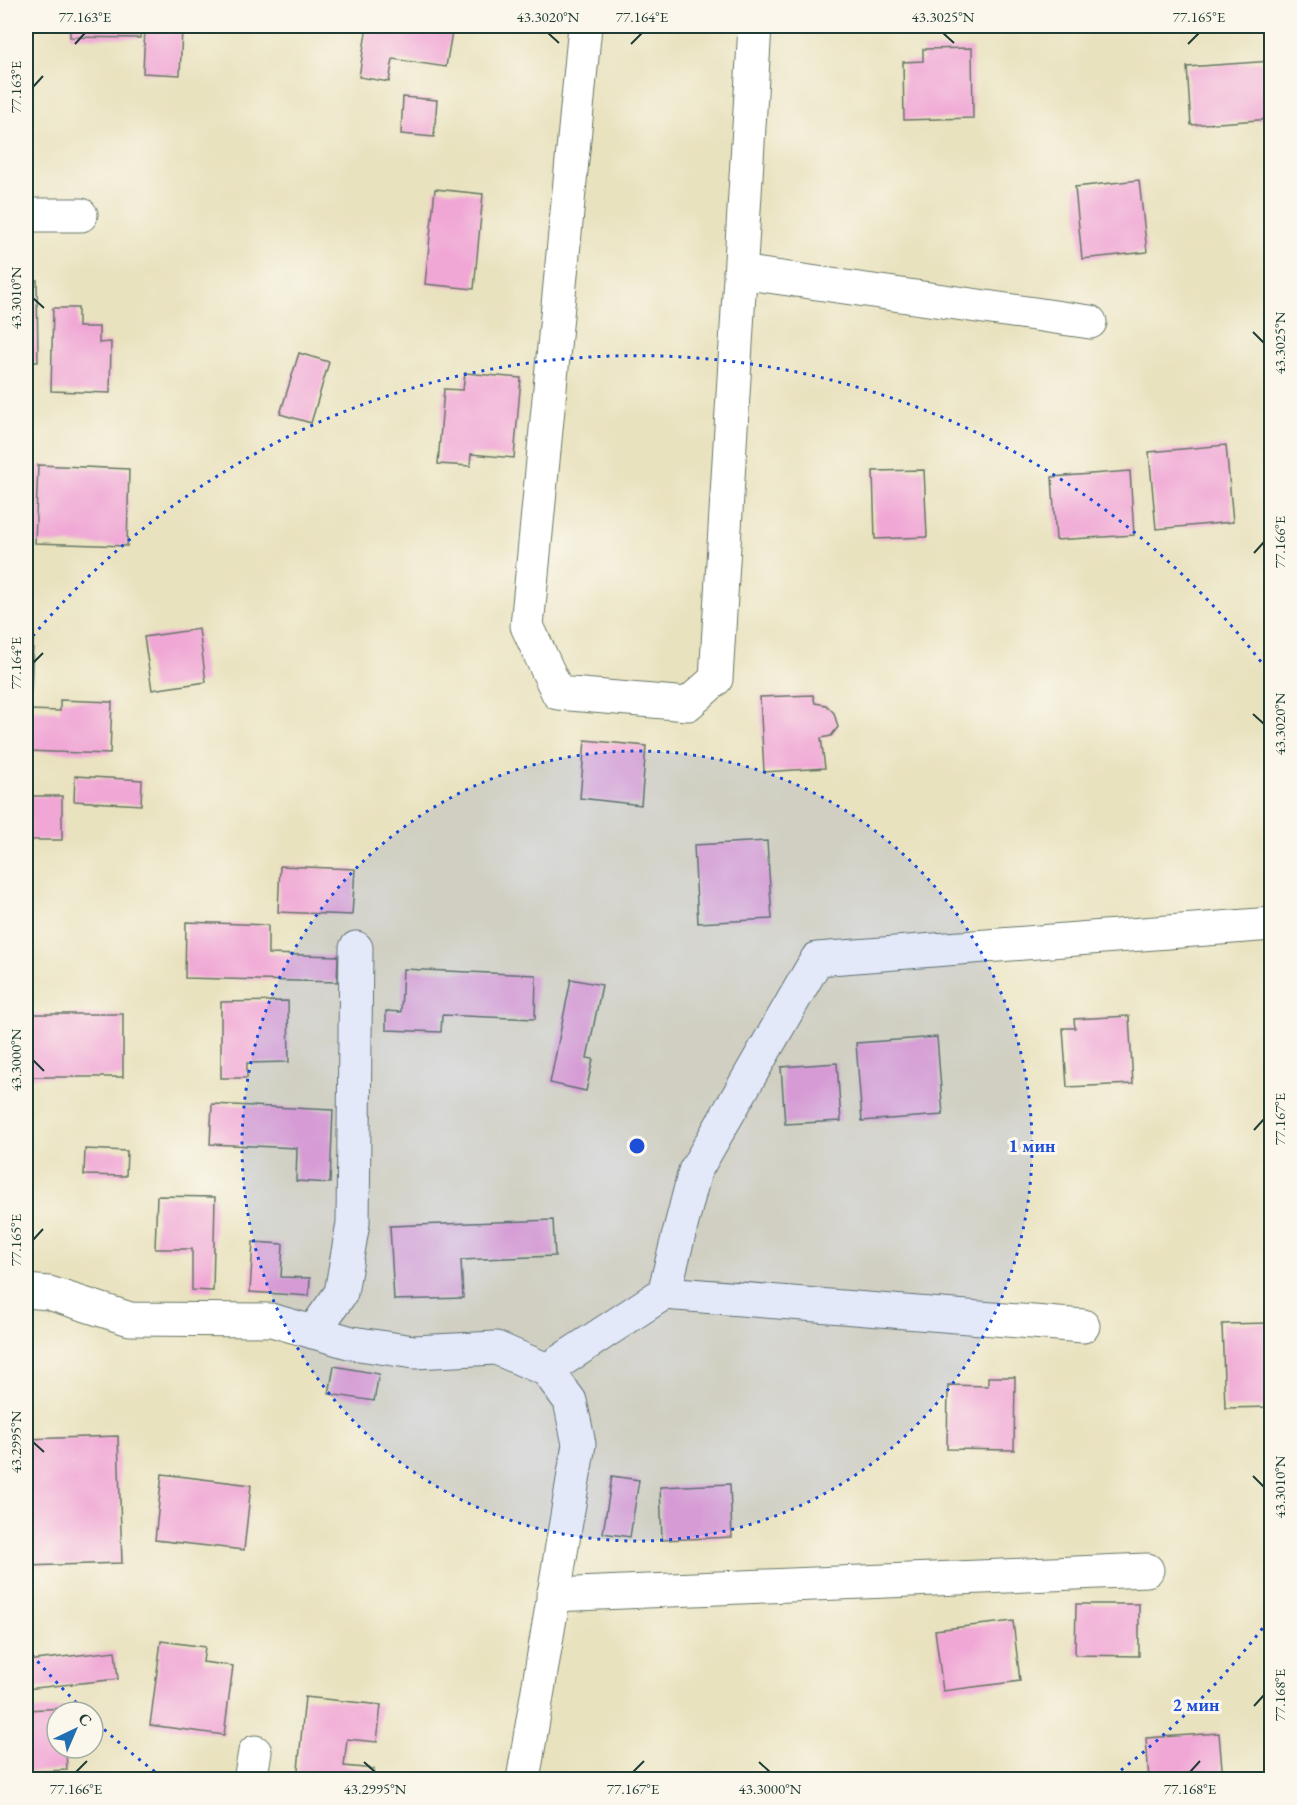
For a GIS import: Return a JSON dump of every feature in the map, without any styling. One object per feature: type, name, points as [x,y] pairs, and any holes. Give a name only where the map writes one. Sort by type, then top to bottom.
[{"type":"street","points":[[585,26],[527,626],[558,693],[687,704],[717,679],[755,26]]},
{"type":"street","points":[[26,215],[81,215]]},
{"type":"street","points":[[740,272],[1090,322]]},
{"type":"street","points":[[664,1293],[695,1172],[817,959],[1272,924]]},
{"type":"street","points":[[313,1332],[341,1293],[353,1223],[356,948]]},
{"type":"street","points":[[26,1292],[49,1293],[130,1319],[271,1320],[352,1343],[414,1352],[496,1348],[547,1370],[570,1401],[579,1444],[523,1779]]},
{"type":"street","points":[[547,1370],[664,1293],[1083,1326]]},
{"type":"street","points":[[553,1595],[1147,1570]]},
{"type":"building","points":[[70,26],[140,26],[140,38],[70,37]]},
{"type":"building","points":[[145,26],[202,26],[202,30],[182,29],[180,75],[143,73]]},
{"type":"building","points":[[367,26],[453,26],[446,67],[393,59],[389,82],[359,77]]},
{"type":"building","points":[[972,48],[973,118],[904,120],[903,62],[923,61],[923,49]]},
{"type":"building","points":[[1272,61],[1272,119],[1191,125],[1187,67]]},
{"type":"building","points":[[403,97],[437,100],[434,137],[401,134]]},
{"type":"building","points":[[1139,180],[1147,252],[1082,259],[1075,187]]},
{"type":"building","points":[[435,189],[483,194],[474,289],[425,284]]},
{"type":"building","points":[[26,280],[37,280],[38,362],[26,362]]},
{"type":"building","points":[[53,308],[78,308],[78,327],[99,327],[99,343],[111,342],[110,393],[51,391]]},
{"type":"building","points":[[299,353],[329,362],[311,423],[280,414]]},
{"type":"building","points":[[465,373],[521,378],[514,458],[471,454],[470,466],[438,464],[444,389],[463,390]]},
{"type":"building","points":[[1226,445],[1233,522],[1156,529],[1149,452]]},
{"type":"building","points":[[38,465],[129,469],[127,546],[35,543]]},
{"type":"building","points":[[924,470],[927,537],[875,539],[873,471]]},
{"type":"building","points":[[1130,471],[1134,535],[1056,540],[1052,477]]},
{"type":"building","points":[[26,624],[34,625],[31,690],[26,689]]},
{"type":"building","points":[[199,629],[206,682],[152,690],[144,637]]},
{"type":"building","points":[[813,695],[815,703],[826,705],[834,713],[838,727],[831,736],[821,738],[825,768],[764,772],[760,697]]},
{"type":"building","points":[[60,700],[112,702],[110,754],[26,751],[28,710],[60,711]]},
{"type":"building","points":[[585,740],[646,746],[641,805],[580,798]]},
{"type":"building","points":[[75,776],[142,780],[141,805],[74,801]]},
{"type":"building","points":[[26,796],[62,796],[62,840],[26,840]]},
{"type":"building","points":[[767,841],[772,919],[698,923],[694,845]]},
{"type":"building","points":[[280,866],[355,869],[352,915],[278,912]]},
{"type":"building","points":[[186,922],[268,925],[268,954],[338,956],[337,982],[185,978]]},
{"type":"building","points":[[403,969],[536,975],[535,1019],[442,1015],[441,1032],[386,1030],[386,1011],[401,1012]]},
{"type":"building","points":[[571,979],[602,985],[587,1058],[593,1059],[586,1091],[550,1083]]},
{"type":"building","points":[[288,1001],[289,1062],[247,1063],[247,1078],[221,1078],[221,1002]]},
{"type":"building","points":[[26,1014],[123,1014],[123,1077],[26,1077]]},
{"type":"building","points":[[1129,1016],[1133,1084],[1067,1087],[1063,1028],[1075,1028],[1074,1019]]},
{"type":"building","points":[[937,1037],[943,1115],[862,1121],[856,1043]]},
{"type":"building","points":[[837,1063],[841,1121],[785,1124],[781,1067]]},
{"type":"building","points":[[212,1104],[333,1110],[330,1183],[296,1181],[297,1148],[210,1144]]},
{"type":"building","points":[[85,1149],[127,1151],[126,1176],[84,1175]]},
{"type":"building","points":[[157,1196],[215,1197],[213,1291],[192,1290],[192,1249],[155,1249]]},
{"type":"building","points":[[553,1220],[555,1256],[461,1260],[463,1298],[394,1300],[390,1226]]},
{"type":"building","points":[[253,1242],[283,1244],[281,1277],[310,1278],[309,1296],[250,1292]]},
{"type":"building","points":[[1272,1323],[1272,1407],[1225,1408],[1222,1324]]},
{"type":"building","points":[[334,1366],[379,1374],[374,1401],[329,1394]]},
{"type":"building","points":[[988,1377],[1015,1377],[1014,1450],[947,1449],[948,1385],[988,1386]]},
{"type":"building","points":[[118,1436],[122,1563],[26,1566],[26,1439]]},
{"type":"building","points":[[1269,1446],[1272,1446],[1272,1489],[1267,1489]]},
{"type":"building","points":[[162,1474],[251,1485],[244,1550],[155,1540]]},
{"type":"building","points":[[612,1476],[639,1480],[630,1537],[603,1533]]},
{"type":"building","points":[[730,1484],[732,1537],[662,1540],[660,1487]]},
{"type":"building","points":[[1076,1604],[1139,1604],[1139,1656],[1075,1655]]},
{"type":"building","points":[[1013,1621],[1020,1681],[943,1691],[935,1630]]},
{"type":"building","points":[[161,1641],[205,1647],[203,1662],[233,1666],[224,1735],[150,1725]]},
{"type":"building","points":[[115,1651],[118,1679],[26,1689],[26,1661]]},
{"type":"building","points":[[305,1697],[381,1705],[377,1742],[347,1739],[344,1766],[374,1769],[373,1780],[297,1780]]},
{"type":"building","points":[[45,1709],[45,1760],[67,1760],[67,1770],[26,1772],[26,1710]]},
{"type":"building","points":[[1219,1733],[1223,1780],[1149,1780],[1146,1738]]}]
